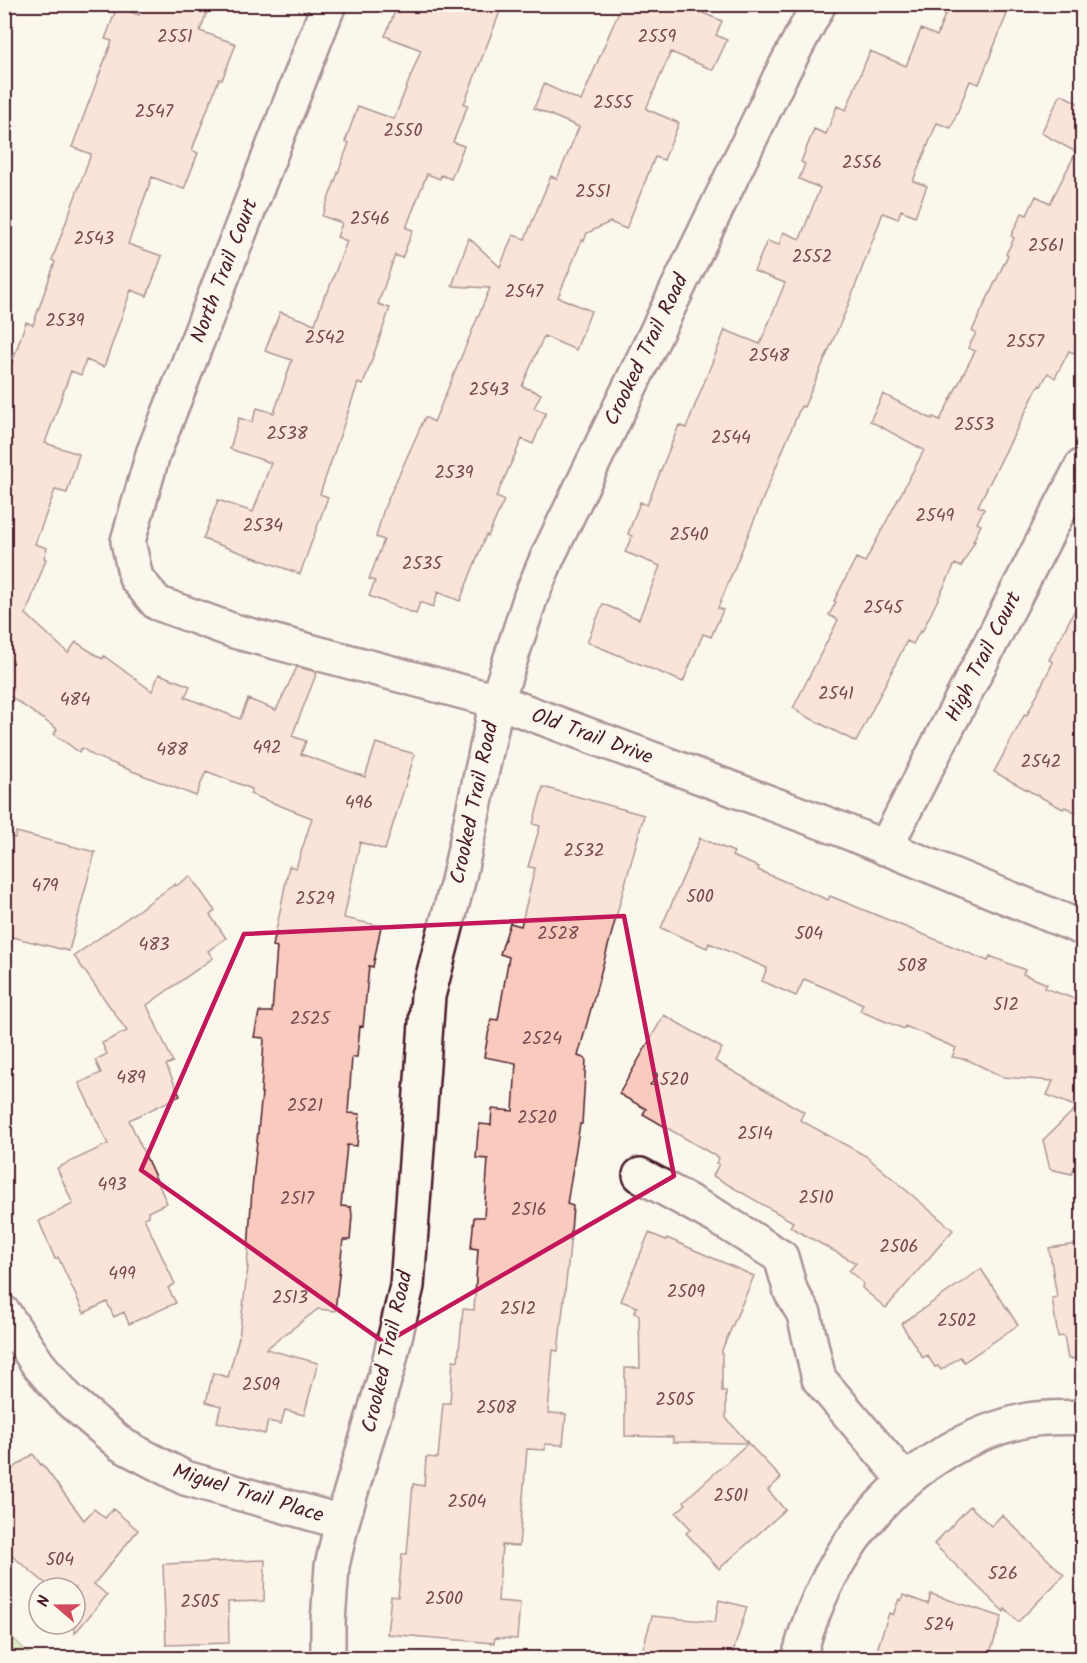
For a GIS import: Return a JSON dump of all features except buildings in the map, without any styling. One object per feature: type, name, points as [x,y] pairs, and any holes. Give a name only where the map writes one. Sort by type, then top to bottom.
[{"type":"street","name":"North Trail Court","points":[[128,541],[153,454],[329,4]]},
{"type":"street","name":"Crooked Trail Road","points":[[328,1659],[332,1566],[342,1522],[376,1412],[407,1286],[428,996],[458,881],[497,701],[531,596],[548,556],[781,75],[819,4]]},
{"type":"street","name":"High Trail Court","points":[[885,848],[1083,466]]},
{"type":"street","name":"Old Trail Drive","points":[[128,541],[136,578],[157,603],[243,634],[497,701],[737,790],[1083,928]]},
{"type":"street","points":[[640,1175],[717,1217],[781,1257],[792,1292],[804,1314],[819,1379],[905,1480]]},
{"type":"street","name":"Miguel Trail Place","points":[[4,1313],[38,1364],[67,1398],[122,1445],[185,1478],[342,1522]]},
{"type":"street","points":[[799,1659],[815,1608],[843,1554],[861,1527],[905,1480],[964,1442],[996,1429],[1029,1420],[1083,1417]]},
{"type":"highlighted area","points":[[624,916],[674,1176],[385,1343],[141,1170],[244,934]]},
{"type":"green space","points":[[5,1630],[33,1658],[5,1658]]}]
